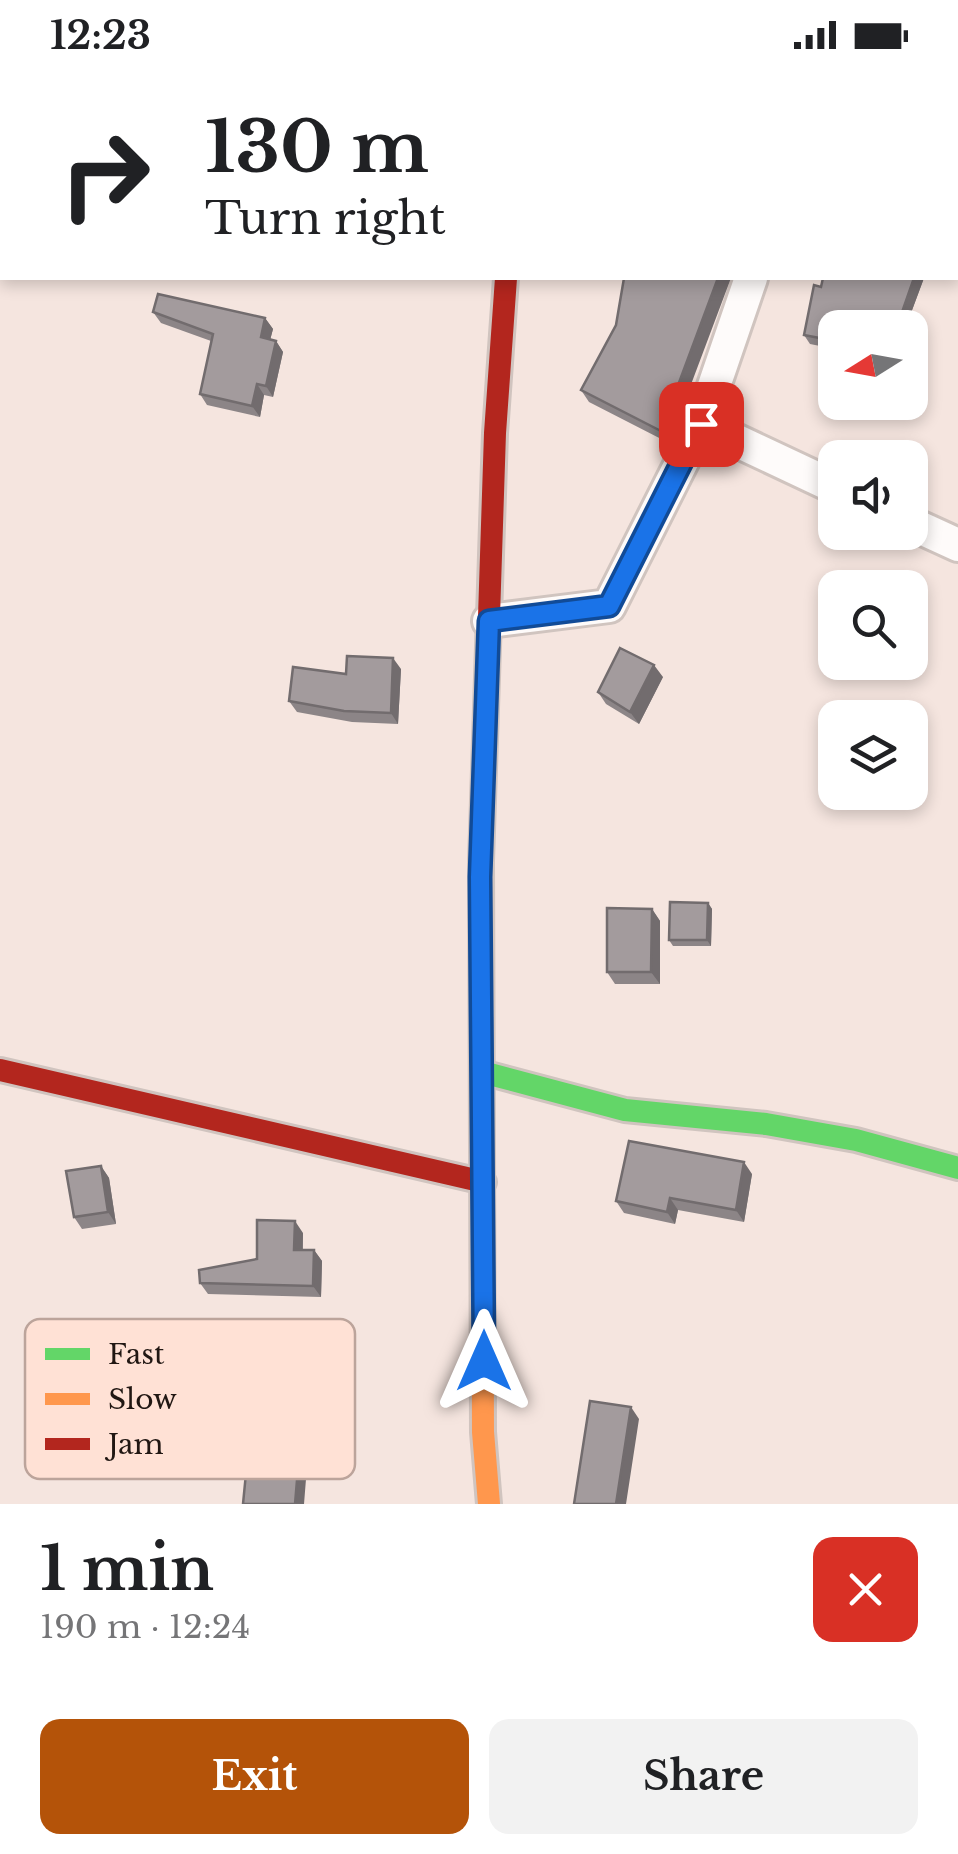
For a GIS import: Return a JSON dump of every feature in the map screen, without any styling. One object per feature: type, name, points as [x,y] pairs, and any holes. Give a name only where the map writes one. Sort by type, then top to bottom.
[{"type":"street","points":[[489,1504],[484,1432],[480,877],[495,434],[506,280]]},
{"type":"street","points":[[489,621],[609,606],[701,424],[750,280]]},
{"type":"street","points":[[701,424],[818,479]]},
{"type":"street","points":[[928,531],[958,545]]},
{"type":"street","points":[[0,1070],[484,1182]]},
{"type":"street","points":[[482,1072],[625,1110],[766,1124],[856,1140],[958,1168]]},
{"type":"building","points":[[624,280],[717,280],[661,431],[581,390],[616,325]]},
{"type":"building","points":[[823,280],[913,280],[903,310],[818,310],[818,338],[804,335],[814,285],[821,287]]},
{"type":"building","points":[[158,294],[265,318],[261,337],[276,341],[266,386],[257,384],[252,406],[200,394],[213,334],[153,312]]},
{"type":"building","points":[[620,648],[654,665],[630,712],[598,692]]},
{"type":"building","points":[[347,656],[393,658],[391,713],[344,711],[289,701],[293,667],[346,674]]},
{"type":"building","points":[[670,902],[708,903],[707,940],[669,940]]},
{"type":"building","points":[[607,908],[652,909],[651,972],[607,972]]},
{"type":"building","points":[[629,1141],[744,1162],[736,1210],[670,1198],[667,1212],[616,1201]]},
{"type":"building","points":[[101,1166],[108,1212],[74,1217],[66,1171]]},
{"type":"building","points":[[257,1220],[295,1221],[294,1250],[314,1250],[313,1286],[200,1283],[199,1270],[257,1259]]},
{"type":"building","points":[[590,1401],[631,1407],[616,1504],[574,1504]]},
{"type":"building","points":[[245,1479],[297,1479],[295,1504],[243,1504]]},
{"type":"traffic: fast","points":[[482,1072],[625,1110],[766,1124],[856,1140],[958,1168]]},
{"type":"traffic: slow","points":[[481,861],[483,1432],[489,1504]]},
{"type":"traffic: jam","points":[[481,861],[495,433],[506,280]]},
{"type":"traffic: jam","points":[[0,1070],[484,1182]]},
{"type":"route","points":[[484,1361],[480,877],[489,621],[609,606],[701,424]]}]
